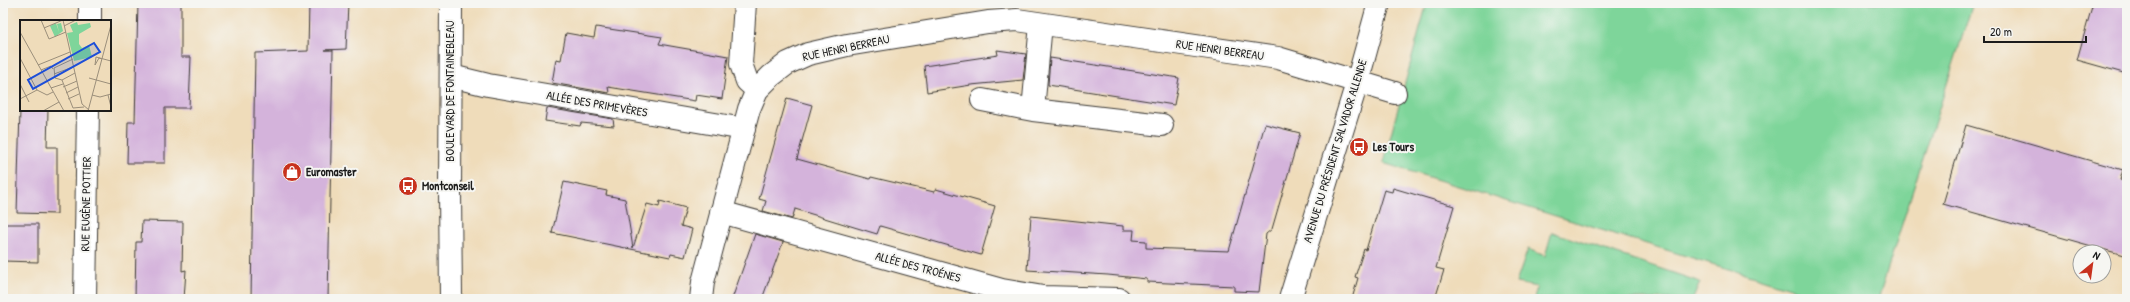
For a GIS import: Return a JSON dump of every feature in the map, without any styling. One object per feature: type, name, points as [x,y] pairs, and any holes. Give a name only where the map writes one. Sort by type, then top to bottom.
[{"type":"street","points":[[90,3],[90,20]]},
{"type":"street","name":"BOULEVARD DE FONTAINEBLEAU","points":[[451,3],[451,299]]},
{"type":"street","points":[[701,299],[703,282],[721,212],[744,129],[757,90],[747,81],[741,64],[745,3]]},
{"type":"street","name":"AVENUE DU PRÉSIDENT SALVADOR ALLENDE","points":[[1290,299],[1357,82],[1379,3]]},
{"type":"street","name":"RUE HENRI BERREAU","points":[[757,90],[788,63],[808,54],[847,45],[988,22],[1017,20],[1278,58],[1395,93]]},
{"type":"street","points":[[1033,110],[1041,24]]},
{"type":"street","name":"ALLÉE DES PRIMEVÈRES","points":[[451,76],[488,85],[744,129]]},
{"type":"street","points":[[982,100],[1033,110],[1162,125]]},
{"type":"street","name":"RUE EUGÈNE POTTIER","points":[[84,299],[88,111]]},
{"type":"street","name":"ALLÉE DES TROÉNES","points":[[721,212],[1002,290],[1043,297],[1119,299]]},
{"type":"green space","points":[[1427,3],[1973,3],[1878,299],[1826,299],[1383,163]]},
{"type":"green space","points":[[1552,232],[1700,282],[1693,299],[1534,299],[1537,287],[1516,283],[1528,249],[1545,256]]},
{"type":"building","points":[[138,3],[181,3],[181,57],[191,57],[189,108],[165,108],[165,163],[127,163],[128,122],[135,122]]},
{"type":"building","name":"Euromaster","points":[[309,3],[348,3],[346,49],[325,50],[333,50],[328,299],[251,299],[255,53],[308,51]]},
{"type":"building","points":[[2093,3],[2127,3],[2127,74],[2077,60]]},
{"type":"building","points":[[596,27],[662,37],[659,44],[728,56],[722,99],[696,95],[695,101],[608,87],[609,93],[552,83],[556,59],[561,60],[566,33],[594,38]]},
{"type":"building","points":[[997,50],[1026,54],[1023,80],[971,85],[927,92],[924,66],[998,55]]},
{"type":"building","points":[[1050,58],[1179,78],[1174,105],[1048,85]]},
{"type":"building","points":[[787,98],[812,105],[797,159],[870,179],[871,177],[934,192],[936,189],[995,206],[981,255],[880,226],[877,234],[795,209],[792,219],[763,211],[766,201],[759,199]]},
{"type":"building","points":[[547,108],[613,119],[614,126],[581,123],[580,126],[545,121]]},
{"type":"building","points":[[20,110],[48,111],[47,147],[57,147],[57,214],[17,213]]},
{"type":"building","points":[[1265,124],[1300,133],[1272,229],[1266,234],[1259,292],[1234,291],[1234,286],[1147,282],[1147,279],[1108,275],[1027,270],[1031,216],[1123,226],[1123,230],[1134,230],[1133,240],[1146,241],[1146,248],[1229,251]]},
{"type":"building","points":[[1966,125],[2123,170],[2120,180],[2127,182],[2127,256],[2112,252],[2112,244],[2085,244],[1943,204]]},
{"type":"building","points":[[564,182],[607,191],[606,195],[625,199],[633,248],[647,204],[659,207],[660,201],[686,208],[681,226],[692,229],[685,257],[671,254],[670,257],[552,233]]},
{"type":"building","points":[[1393,188],[1454,206],[1436,268],[1444,270],[1435,299],[1352,299],[1358,278],[1355,277],[1364,249],[1366,250],[1384,190],[1392,192]]},
{"type":"building","points":[[142,221],[183,222],[182,271],[186,270],[184,299],[135,299],[136,242],[141,242]]},
{"type":"building","points":[[3,224],[38,224],[38,262],[3,261]]},
{"type":"building","points":[[755,234],[783,242],[762,299],[732,299]]},
{"type":"place","name":"Les Tours","points":[[1359,147]]},
{"type":"place","name":"Euromaster","points":[[292,172]]},
{"type":"place","name":"Montconseil","points":[[408,186]]}]
